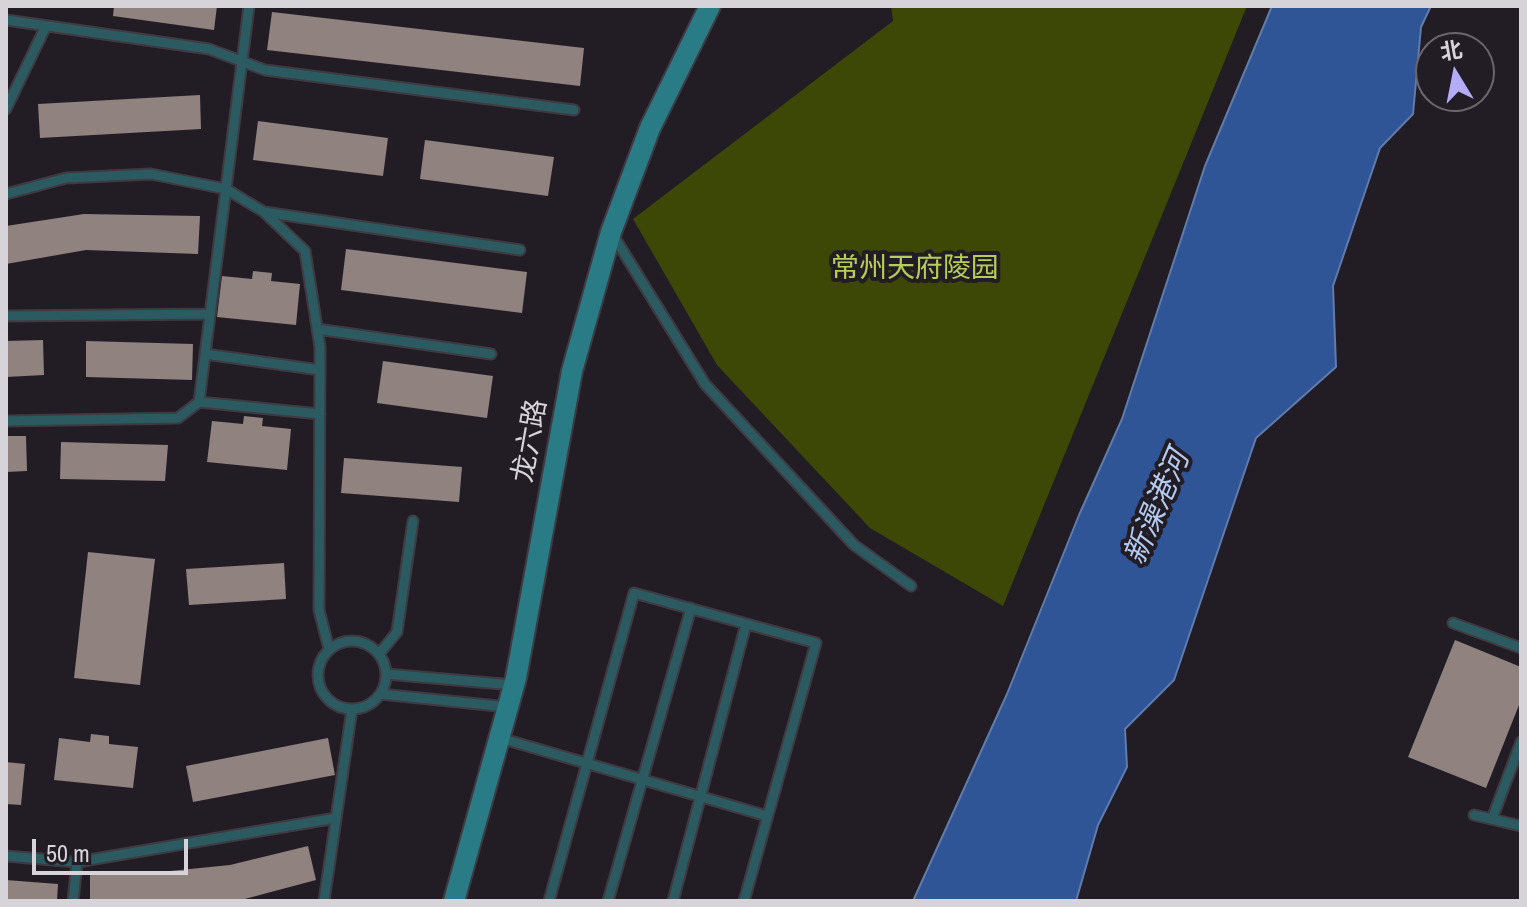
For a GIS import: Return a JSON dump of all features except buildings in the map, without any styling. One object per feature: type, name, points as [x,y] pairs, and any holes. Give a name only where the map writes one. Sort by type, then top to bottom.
[{"type":"street","name":"龙六路","points":[[454,901],[514,685],[572,371],[611,232],[650,128],[710,6]]},
{"type":"lane","points":[[199,402],[249,6]]},
{"type":"lane","points":[[6,20],[209,49],[265,70],[574,110]]},
{"type":"lane","points":[[6,109],[46,26]]},
{"type":"lane","points":[[6,194],[66,178],[151,174],[226,189],[264,212],[305,251],[320,347],[319,610],[329,649]]},
{"type":"lane","points":[[264,212],[520,250]]},
{"type":"lane","points":[[611,232],[705,384],[854,545],[911,586]]},
{"type":"lane","points":[[6,316],[210,314]]},
{"type":"lane","points":[[317,329],[491,354]]},
{"type":"lane","points":[[205,354],[320,370]]},
{"type":"lane","points":[[6,421],[178,418],[199,402],[320,414]]},
{"type":"lane","points":[[379,654],[397,632],[413,521]]},
{"type":"lane","points":[[549,901],[634,593],[816,643],[744,901]]},
{"type":"lane","points":[[608,901],[691,608]]},
{"type":"lane","points":[[1453,623],[1521,648]]},
{"type":"lane","points":[[673,901],[746,624]]},
{"type":"lane","points":[[361,642],[379,654],[384,663],[385,684],[373,702],[352,709],[341,707],[323,692],[318,670],[329,649],[339,643],[361,642]]},
{"type":"lane","points":[[386,674],[514,685]]},
{"type":"lane","points":[[380,694],[508,707]]},
{"type":"lane","points":[[324,901],[352,709]]},
{"type":"lane","points":[[500,738],[767,816]]},
{"type":"lane","points":[[1492,819],[1521,742]]},
{"type":"lane","points":[[1474,815],[1521,826]]},
{"type":"lane","points":[[6,856],[77,862],[336,818]]},
{"type":"lane","points":[[73,901],[77,862]]},
{"type":"green space","name":"常州天府陵园","points":[[891,6],[1247,6],[1003,606],[870,528],[717,365],[633,219],[893,21]]},
{"type":"water","name":"新澡港河","points":[[1272,6],[1431,6],[1421,32],[1415,32],[1413,114],[1380,148],[1333,286],[1336,367],[1256,438],[1174,680],[1125,729],[1127,767],[1098,825],[1076,901],[913,901],[1007,694],[1079,515],[1122,419],[1205,166]]}]
